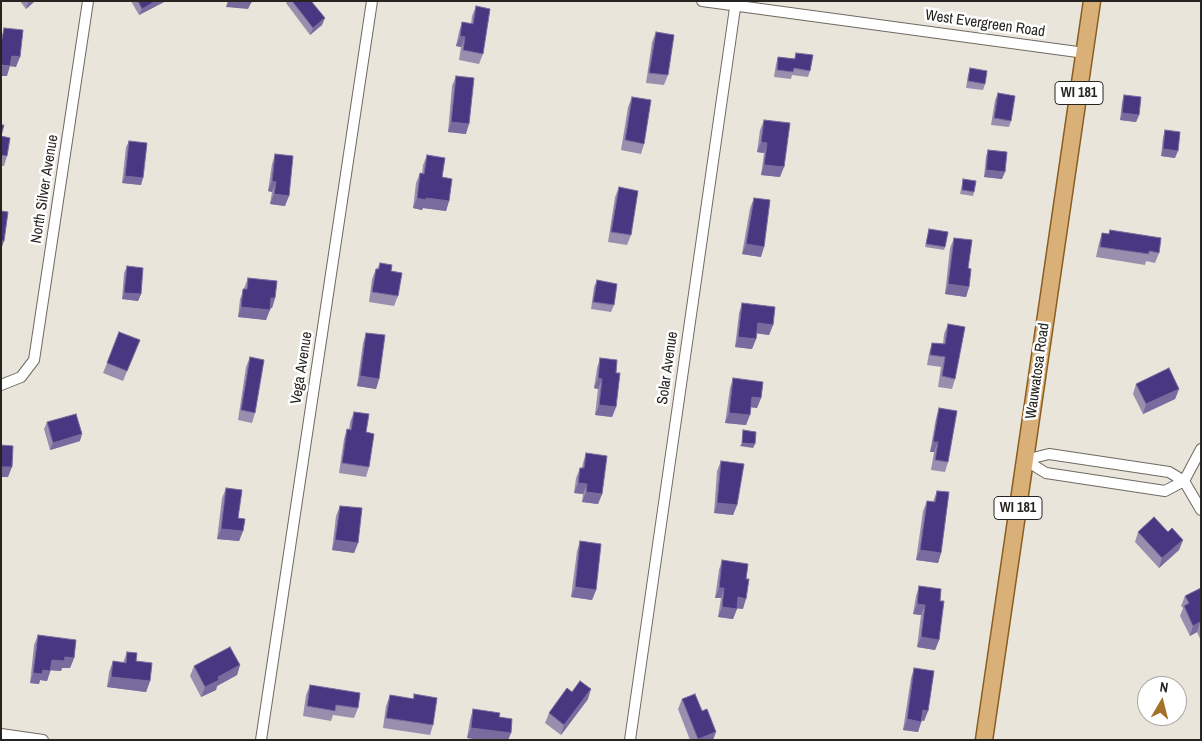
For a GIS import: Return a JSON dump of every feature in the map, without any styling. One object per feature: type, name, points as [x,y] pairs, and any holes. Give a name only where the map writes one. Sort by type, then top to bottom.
[{"type":"main road","name":"Wauwatosa Road","points":[[984,740],[1092,1]]},
{"type":"street","name":"North Silver Avenue","points":[[1,385],[21,377],[34,360],[88,1]]},
{"type":"street","name":"Vega Avenue","points":[[261,740],[372,1]]},
{"type":"street","name":"West Evergreen Road","points":[[702,1],[736,3],[1085,53]]},
{"type":"street","name":"Solar Avenue","points":[[630,740],[736,3]]},
{"type":"street","points":[[1025,460],[1046,473],[1165,491],[1184,481],[1201,449]]},
{"type":"street","points":[[1025,460],[1049,454],[1169,472],[1184,481],[1201,510]]},
{"type":"street","points":[[1,734],[42,740]]},
{"type":"building","points":[[138,1],[156,1],[142,9]]},
{"type":"building","points":[[292,1],[311,1],[325,18],[313,28]]},
{"type":"building","points":[[476,6],[490,9],[483,54],[463,50],[465,37],[460,36],[462,22],[473,24]]},
{"type":"building","points":[[4,28],[23,30],[20,57],[12,56],[10,66],[1,65],[1,39]]},
{"type":"building","points":[[656,32],[674,35],[668,75],[649,73]]},
{"type":"building","points":[[796,53],[813,55],[810,71],[794,68],[793,72],[777,70],[778,57],[795,59]]},
{"type":"building","points":[[970,68],[987,71],[985,84],[968,81]]},
{"type":"building","points":[[456,76],[474,78],[469,124],[451,122]]},
{"type":"building","points":[[998,93],[1015,96],[1011,121],[994,118]]},
{"type":"building","points":[[1124,95],[1141,97],[1139,115],[1122,113]]},
{"type":"building","points":[[632,97],[651,100],[644,144],[625,140]]},
{"type":"building","points":[[764,120],[790,123],[784,167],[764,165],[767,143],[761,142]]},
{"type":"building","points":[[1,125],[4,125],[1,136]]},
{"type":"building","points":[[1165,130],[1180,132],[1178,151],[1163,149]]},
{"type":"building","points":[[1,136],[10,138],[7,156],[1,155]]},
{"type":"building","points":[[129,141],[147,143],[143,178],[125,176]]},
{"type":"building","points":[[988,150],[1007,152],[1005,172],[986,170]]},
{"type":"building","points":[[275,154],[293,156],[289,196],[274,194],[276,182],[272,181]]},
{"type":"building","points":[[427,155],[445,158],[442,177],[452,179],[449,201],[417,198],[420,173],[424,174]]},
{"type":"building","points":[[963,179],[976,181],[974,192],[962,190]]},
{"type":"building","points":[[619,187],[638,191],[631,235],[611,232]]},
{"type":"building","points":[[754,198],[770,200],[764,247],[746,244]]},
{"type":"building","points":[[1,211],[8,212],[4,241],[1,241]]},
{"type":"building","points":[[929,229],[948,232],[945,247],[926,244]]},
{"type":"building","points":[[1110,230],[1161,238],[1159,253],[1149,251],[1149,254],[1100,247],[1102,233],[1109,234]]},
{"type":"building","points":[[954,238],[972,240],[968,268],[971,269],[969,287],[948,284]]},
{"type":"building","points":[[380,263],[392,265],[391,271],[402,273],[398,296],[372,292],[376,269],[379,269]]},
{"type":"building","points":[[127,266],[143,268],[141,294],[124,293]]},
{"type":"building","points":[[248,278],[277,281],[275,298],[271,298],[270,310],[241,307],[243,289],[247,289]]},
{"type":"building","points":[[597,280],[617,284],[614,305],[593,302]]},
{"type":"building","points":[[742,303],[775,307],[773,325],[758,323],[756,339],[738,337]]},
{"type":"building","points":[[948,324],[965,327],[955,379],[942,376],[945,357],[930,355],[932,343],[945,344]]},
{"type":"building","points":[[119,332],[140,340],[127,371],[107,363]]},
{"type":"building","points":[[366,333],[385,335],[379,379],[360,376]]},
{"type":"building","points":[[250,357],[264,360],[255,413],[241,410]]},
{"type":"building","points":[[600,358],[617,360],[616,373],[620,373],[616,407],[599,405],[602,379],[598,378]]},
{"type":"building","points":[[1169,368],[1179,389],[1146,404],[1136,384]]},
{"type":"building","points":[[733,378],[763,382],[761,398],[752,397],[750,415],[729,413]]},
{"type":"building","points":[[939,408],[957,411],[948,462],[935,460],[938,442],[933,442]]},
{"type":"building","points":[[354,412],[369,414],[366,432],[374,434],[369,467],[342,463],[347,429],[351,430]]},
{"type":"building","points":[[76,414],[82,434],[53,443],[47,422]]},
{"type":"building","points":[[743,430],[756,432],[755,444],[742,443]]},
{"type":"building","points":[[1,445],[13,446],[12,467],[1,467]]},
{"type":"building","points":[[586,453],[607,456],[602,494],[586,492],[587,484],[578,483],[580,468],[584,468]]},
{"type":"building","points":[[721,461],[744,464],[737,505],[717,503]]},
{"type":"building","points":[[226,488],[242,490],[238,518],[245,519],[243,531],[221,529]]},
{"type":"building","points":[[937,491],[949,492],[941,553],[920,550],[927,501],[935,502]]},
{"type":"building","points":[[340,506],[362,508],[358,543],[335,540]]},
{"type":"building","points":[[1154,517],[1168,532],[1172,528],[1183,540],[1162,558],[1138,532]]},
{"type":"building","points":[[580,541],[601,544],[596,590],[575,587]]},
{"type":"building","points":[[722,560],[748,564],[746,579],[749,579],[746,599],[738,597],[737,609],[722,607],[724,588],[719,588]]},
{"type":"building","points":[[919,586],[941,589],[940,601],[944,601],[939,640],[921,637],[925,605],[917,604]]},
{"type":"building","points":[[1201,588],[1201,623],[1193,626],[1184,606],[1189,603],[1185,596]]},
{"type":"building","points":[[38,635],[76,640],[74,658],[65,657],[64,661],[52,660],[50,671],[43,670],[42,674],[33,673]]},
{"type":"building","points":[[230,647],[240,665],[218,677],[219,680],[205,687],[194,666]]},
{"type":"building","points":[[127,652],[137,653],[136,661],[152,663],[150,681],[111,677],[113,661],[126,663]]},
{"type":"building","points":[[914,668],[934,671],[928,711],[923,710],[921,722],[907,719]]},
{"type":"building","points":[[580,681],[591,689],[564,725],[549,713],[567,688],[572,692]]},
{"type":"building","points":[[310,685],[360,693],[358,708],[336,705],[335,711],[307,706]]},
{"type":"building","points":[[414,694],[437,698],[433,725],[386,718],[390,695],[414,699]]},
{"type":"building","points":[[695,694],[702,711],[707,709],[716,732],[698,739],[682,699]]},
{"type":"building","points":[[473,709],[500,713],[499,717],[512,719],[511,733],[471,728]]}]
